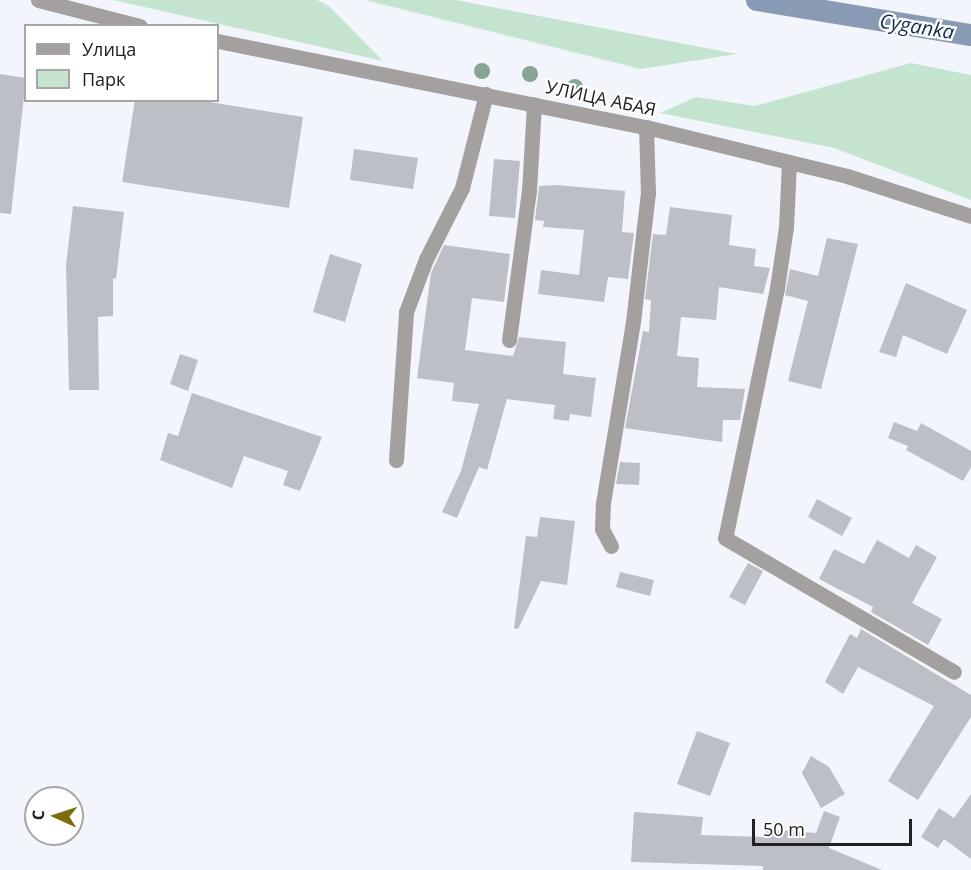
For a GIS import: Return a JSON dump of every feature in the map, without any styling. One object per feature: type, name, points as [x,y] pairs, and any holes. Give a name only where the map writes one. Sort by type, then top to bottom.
[{"type":"street","points":[[38,0],[132,24]]},
{"type":"street","name":"УЛИЦА АБАЯ","points":[[219,41],[646,127],[859,179],[971,216]]},
{"type":"street","points":[[396,460],[406,312],[426,259],[462,188],[486,94]]},
{"type":"street","points":[[509,340],[529,191],[534,104]]},
{"type":"street","points":[[611,546],[602,529],[603,503],[633,322],[648,194],[646,127]]},
{"type":"street","points":[[789,162],[786,227],[777,288],[725,538],[954,672]]},
{"type":"green space","points":[[113,0],[317,0],[329,6],[383,61]]},
{"type":"green space","points":[[365,0],[456,0],[737,54],[641,69]]},
{"type":"green space","points":[[911,63],[971,75],[971,200],[834,148],[660,113],[696,97],[755,106]]},
{"type":"building","points":[[0,74],[24,78],[24,96],[11,214],[0,213]]},
{"type":"building","points":[[135,102],[209,102],[303,117],[289,208],[122,182]]},
{"type":"building","points":[[354,149],[418,158],[413,189],[350,180]]},
{"type":"building","points":[[494,159],[520,161],[515,218],[489,216]]},
{"type":"building","points":[[556,185],[625,191],[622,232],[634,233],[628,279],[608,277],[604,302],[538,294],[541,270],[579,275],[584,230],[543,227],[544,221],[535,220],[539,186]]},
{"type":"building","points":[[73,206],[124,212],[116,279],[113,278],[113,316],[98,317],[99,390],[69,390],[66,265]]},
{"type":"building","points":[[670,207],[732,215],[729,245],[756,249],[754,266],[770,268],[763,294],[719,287],[716,320],[681,317],[677,356],[699,358],[697,387],[745,389],[740,420],[723,420],[722,442],[625,428],[643,331],[649,332],[651,300],[645,299],[653,234],[666,235]]},
{"type":"building","points":[[827,238],[858,244],[821,389],[788,381],[808,301],[785,295],[790,269],[818,276]]},
{"type":"building","points":[[444,245],[510,254],[504,302],[472,298],[465,350],[513,356],[519,337],[566,342],[563,374],[596,378],[591,417],[570,414],[569,421],[553,419],[555,405],[507,399],[487,470],[479,467],[457,518],[442,512],[461,471],[479,404],[452,401],[454,383],[417,378],[431,273]]},
{"type":"building","points":[[330,254],[362,264],[345,322],[313,312]]},
{"type":"building","points":[[906,283],[967,310],[947,354],[903,335],[896,357],[879,352]]},
{"type":"building","points":[[180,354],[198,360],[188,391],[170,384]]},
{"type":"building","points":[[192,393],[322,437],[300,491],[283,485],[288,471],[244,456],[232,488],[160,460],[168,433],[178,436]]},
{"type":"building","points":[[894,422],[917,431],[921,423],[971,451],[971,467],[963,481],[906,450],[908,446],[888,438]]},
{"type":"building","points":[[620,462],[640,463],[639,485],[616,484]]},
{"type":"building","points":[[817,499],[852,518],[842,536],[808,517]]},
{"type":"building","points":[[540,517],[575,521],[567,585],[541,581],[518,629],[514,628],[526,536],[537,537]]},
{"type":"building","points":[[877,540],[909,558],[916,545],[937,557],[912,603],[942,619],[928,645],[871,612],[873,607],[819,579],[834,549],[864,564]]},
{"type":"building","points":[[748,563],[763,571],[745,605],[729,597]]},
{"type":"building","points":[[620,572],[654,580],[650,596],[616,587]]},
{"type":"building","points":[[861,629],[971,695],[971,717],[918,800],[888,781],[934,706],[858,667],[843,694],[825,682],[850,634],[857,638]]},
{"type":"building","points":[[697,731],[730,743],[710,796],[677,784]]},
{"type":"building","points":[[811,756],[829,767],[845,794],[821,808],[802,773]]},
{"type":"building","points":[[971,794],[971,859],[944,839],[938,848],[921,837],[939,808],[954,818]]},
{"type":"building","points":[[824,811],[840,817],[829,848],[882,870],[763,870],[763,866],[631,862],[634,812],[703,817],[701,835],[765,837],[765,829],[816,833]]},
{"type":"waterway","name":"Cyganka","points":[[757,0],[971,35]]}]
